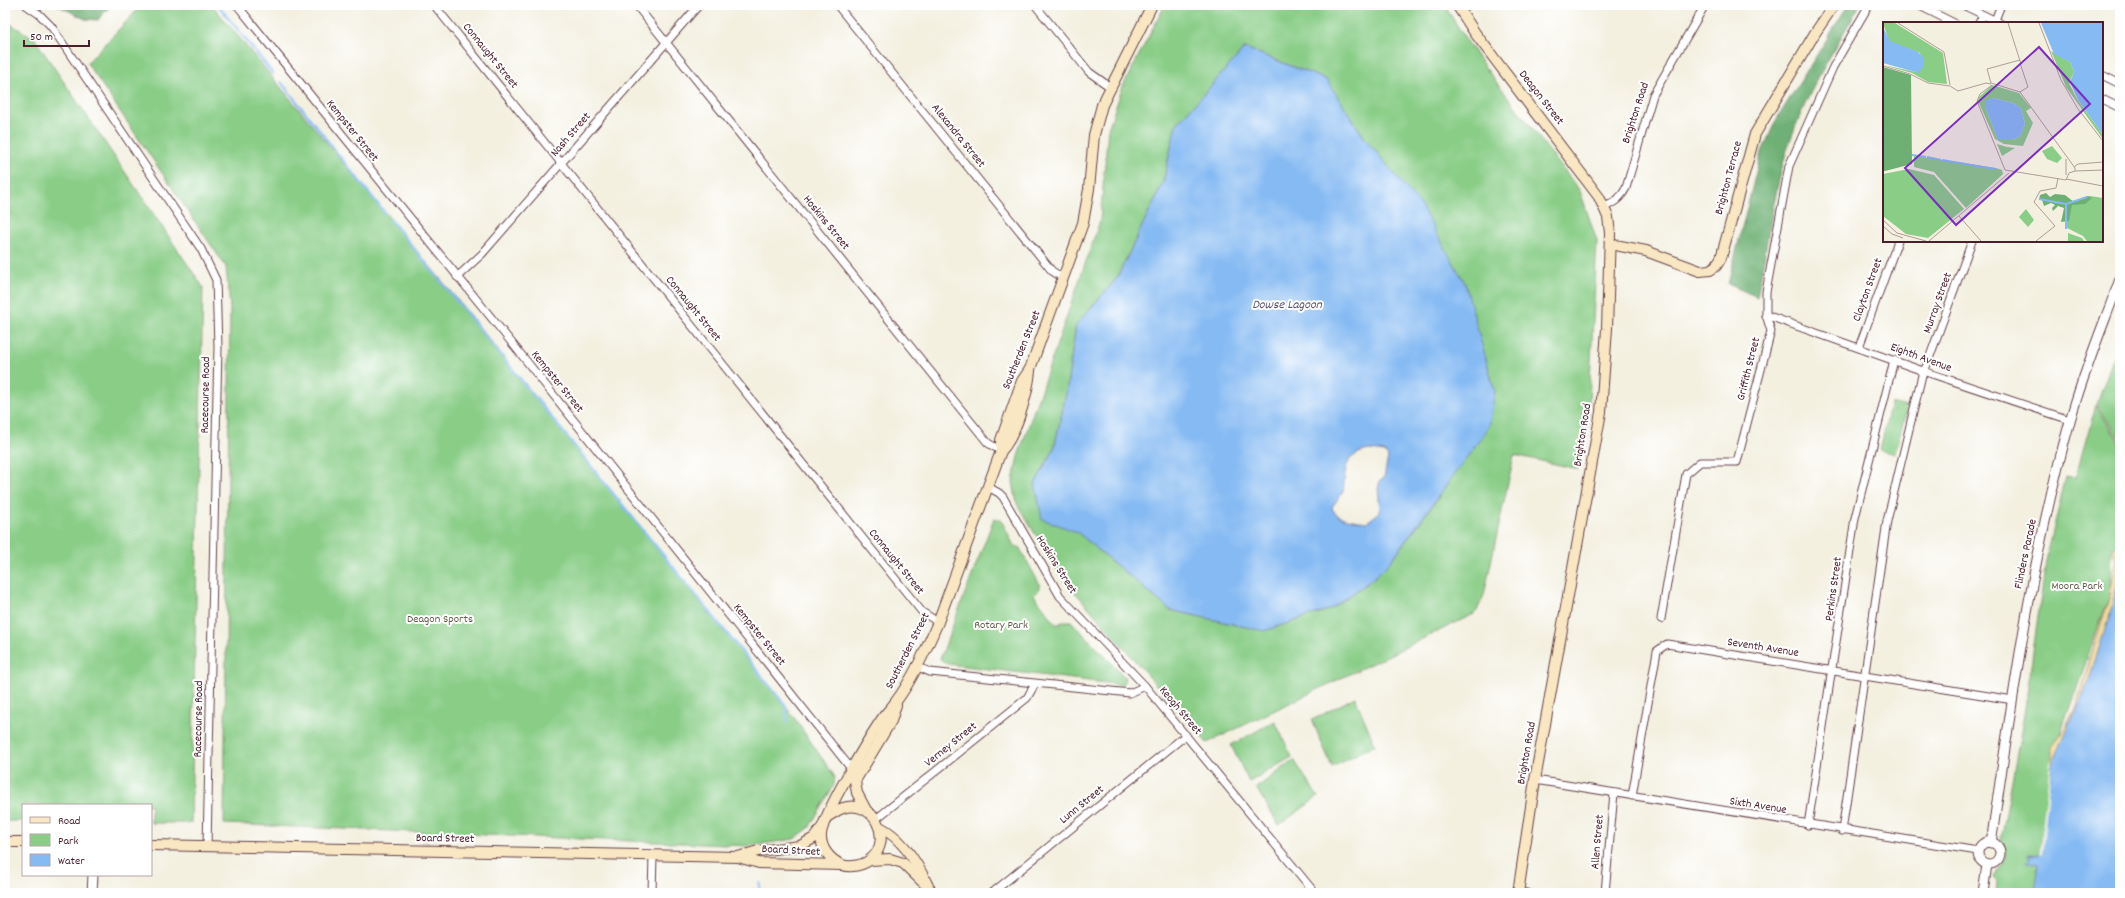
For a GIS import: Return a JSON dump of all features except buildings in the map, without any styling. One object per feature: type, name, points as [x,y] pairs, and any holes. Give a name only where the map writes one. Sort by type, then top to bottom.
[{"type":"main road","name":"Southerden Street","points":[[825,822],[854,773],[891,721],[898,699],[938,622],[1001,451],[1001,440],[1022,381],[1030,369],[1083,223],[1097,121],[1110,87],[1152,5]]},
{"type":"main road","name":"Deagon Street","points":[[1457,5],[1474,33],[1577,166],[1605,207]]},
{"type":"main road","name":"Brighton Terrace","points":[[1610,244],[1646,251],[1700,271],[1710,270],[1716,266],[1721,258],[1755,134],[1815,33],[1834,5]]},
{"type":"main road","name":"Brighton Road","points":[[1518,893],[1535,780],[1601,412],[1610,244],[1608,217],[1605,207]]},
{"type":"main road","points":[[854,773],[855,787],[866,810],[878,823],[890,832],[920,868],[931,890]]},
{"type":"main road","points":[[866,810],[858,807],[843,808],[825,822],[821,835],[826,852],[831,858],[844,865],[863,864],[870,860],[880,845],[878,823]]},
{"type":"main road","name":"Board Street","points":[[738,857],[758,851],[800,846],[814,838],[825,822]]},
{"type":"main road","points":[[5,842],[22,842]]},
{"type":"main road","name":"Board Street","points":[[152,845],[738,857],[759,863],[844,865]]},
{"type":"main road","points":[[870,860],[897,860],[903,863],[931,890]]},
{"type":"street","name":"Racecourse Road","points":[[26,5],[40,14],[51,26],[201,249],[216,280],[218,347],[207,846]]},
{"type":"street","name":"Kempster Street","points":[[237,5],[521,354],[854,773]]},
{"type":"street","name":"Connaught Street","points":[[434,5],[922,612],[938,622]]},
{"type":"street","name":"Hoskins Street","points":[[636,5],[988,443],[1001,451]]},
{"type":"street","name":"Nash Street","points":[[457,277],[482,254],[699,5]]},
{"type":"street","name":"Alexandra Street","points":[[837,5],[1052,271],[1063,278]]},
{"type":"street","points":[[1035,5],[1089,72],[1110,87]]},
{"type":"street","name":"Brighton Road","points":[[1605,207],[1615,202],[1626,188],[1653,95],[1705,5]]},
{"type":"street","name":"Griffith Street","points":[[1661,619],[1686,474],[1700,462],[1737,462],[1771,330],[1766,315],[1766,292],[1789,166],[1822,87],[1869,5]]},
{"type":"street","points":[[1918,5],[1952,22]]},
{"type":"street","points":[[1963,5],[1997,22],[2001,5]]},
{"type":"street","points":[[1979,22],[1983,14]]},
{"type":"street","points":[[2103,76],[2120,84]]},
{"type":"street","points":[[2103,100],[2120,108]]},
{"type":"street","name":"Clayton Street","points":[[1859,347],[1898,242]]},
{"type":"street","name":"Murray Street","points":[[1923,371],[1926,367],[1972,242]]},
{"type":"street","name":"Flinders Parade","points":[[1991,842],[2030,591],[2070,420],[2120,279]]},
{"type":"street","name":"Eighth Avenue","points":[[1766,315],[1923,371],[2070,420]]},
{"type":"street","name":"Perkins Street","points":[[1808,825],[1833,670],[1855,518],[1894,360]]},
{"type":"street","points":[[1842,831],[1887,521],[1923,371]]},
{"type":"street","name":"Hoskins Street","points":[[988,487],[1003,497],[1060,596],[1145,686]]},
{"type":"street","name":"Seventh Avenue","points":[[1632,796],[1657,650],[1667,644],[2013,700]]},
{"type":"street","name":"Keogh Street","points":[[916,666],[930,672],[1130,693],[1145,686],[1315,893]]},
{"type":"street","name":"Verney Street","points":[[878,823],[1027,698],[1035,684]]},
{"type":"street","name":"Lunn Street","points":[[992,893],[1186,735]]},
{"type":"street","name":"Sixth Avenue","points":[[1535,780],[1978,852]]},
{"type":"street","name":"Allen Street","points":[[1605,893],[1614,793]]},
{"type":"street","points":[[1991,842],[1998,846],[2000,854],[1995,863],[1987,864],[1981,861],[1978,852],[1984,843],[1991,842]]},
{"type":"street","points":[[652,893],[653,856]]},
{"type":"street","points":[[1983,893],[1987,864]]},
{"type":"street","points":[[92,893],[93,876]]},
{"type":"street","points":[[1518,893],[1528,893]]},
{"type":"green space","points":[[57,5],[111,5],[98,20],[85,19]]},
{"type":"green space","name":"Deagon Sports","points":[[142,5],[212,5],[443,282],[793,716],[835,777],[834,785],[809,828],[794,839],[750,846],[224,824],[230,308],[226,267],[87,63]]},
{"type":"green space","points":[[1165,5],[1444,5],[1478,58],[1580,191],[1597,241],[1588,421],[1578,469],[1514,455],[1484,595],[1476,613],[1207,743],[1060,575],[1017,504],[1013,482],[1018,456],[1100,221],[1108,129],[1123,86]],"holes":[[[1245,48],[1327,80],[1364,137],[1486,360],[1495,392],[1438,498],[1391,561],[1374,578],[1331,609],[1264,631],[1170,610],[1077,532],[1035,484],[1054,449],[1066,394],[1076,325],[1117,278],[1163,183],[1176,125]]]},
{"type":"green space","points":[[1848,5],[1860,5],[1814,86],[1787,150],[1774,203],[1757,297],[1728,284],[1760,156],[1775,122]]},
{"type":"green space","points":[[5,21],[34,38],[203,287],[191,823],[152,823],[152,804],[22,804],[22,821],[5,821]]},
{"type":"green space","points":[[2120,339],[2120,441],[2097,404]]},
{"type":"green space","points":[[1891,403],[1907,407],[1895,454],[1880,450]]},
{"type":"green space","name":"Moora Park","points":[[2096,405],[2120,444],[2120,545],[2112,547],[2111,592],[2054,751],[2038,893],[1997,893],[1998,882],[1994,878],[1996,872],[2006,858],[2006,850],[2001,840],[2024,715],[2046,561],[2066,476],[2075,478]]},
{"type":"green space","name":"Rotary Park","points":[[994,518],[1001,520],[1014,546],[1019,547],[1039,583],[1039,589],[1034,595],[1057,625],[1064,621],[1071,621],[1125,677],[1123,685],[947,664],[940,659]]},
{"type":"green space","points":[[1355,697],[1375,745],[1332,767],[1312,720]]},
{"type":"green space","points":[[1275,721],[1292,757],[1249,782],[1231,745]]},
{"type":"green space","points":[[1294,760],[1318,797],[1279,825],[1256,788]]},
{"type":"sand","points":[[2120,545],[2120,636],[2052,770],[2052,746],[2065,729],[2075,708],[2110,595],[2117,559],[2112,547]]},
{"type":"water","name":"Dowse Lagoon","points":[[1245,48],[1327,80],[1364,137],[1421,206],[1465,283],[1495,392],[1489,427],[1391,561],[1374,578],[1331,609],[1264,631],[1170,610],[1077,532],[1042,519],[1035,484],[1054,449],[1066,394],[1076,325],[1117,278],[1163,183],[1176,125]],"holes":[[[1369,450],[1385,452],[1388,457],[1384,478],[1380,481],[1378,488],[1380,512],[1367,522],[1346,519],[1337,515],[1332,507],[1343,492],[1345,471],[1350,460],[1360,452]]]},
{"type":"water","points":[[2120,575],[2120,893],[2035,893],[2039,863],[2027,862],[2030,858],[2028,854],[2039,855],[2052,764],[2088,683],[2109,617]]},
{"type":"pier","points":[[2052,759],[2042,854],[2039,855],[2050,763]]},
{"type":"waterway","points":[[218,5],[273,74]]},
{"type":"waterway","points":[[281,82],[385,213]]},
{"type":"waterway","points":[[390,219],[786,706],[787,722]]},
{"type":"waterway","points":[[759,893],[760,883]]}]
